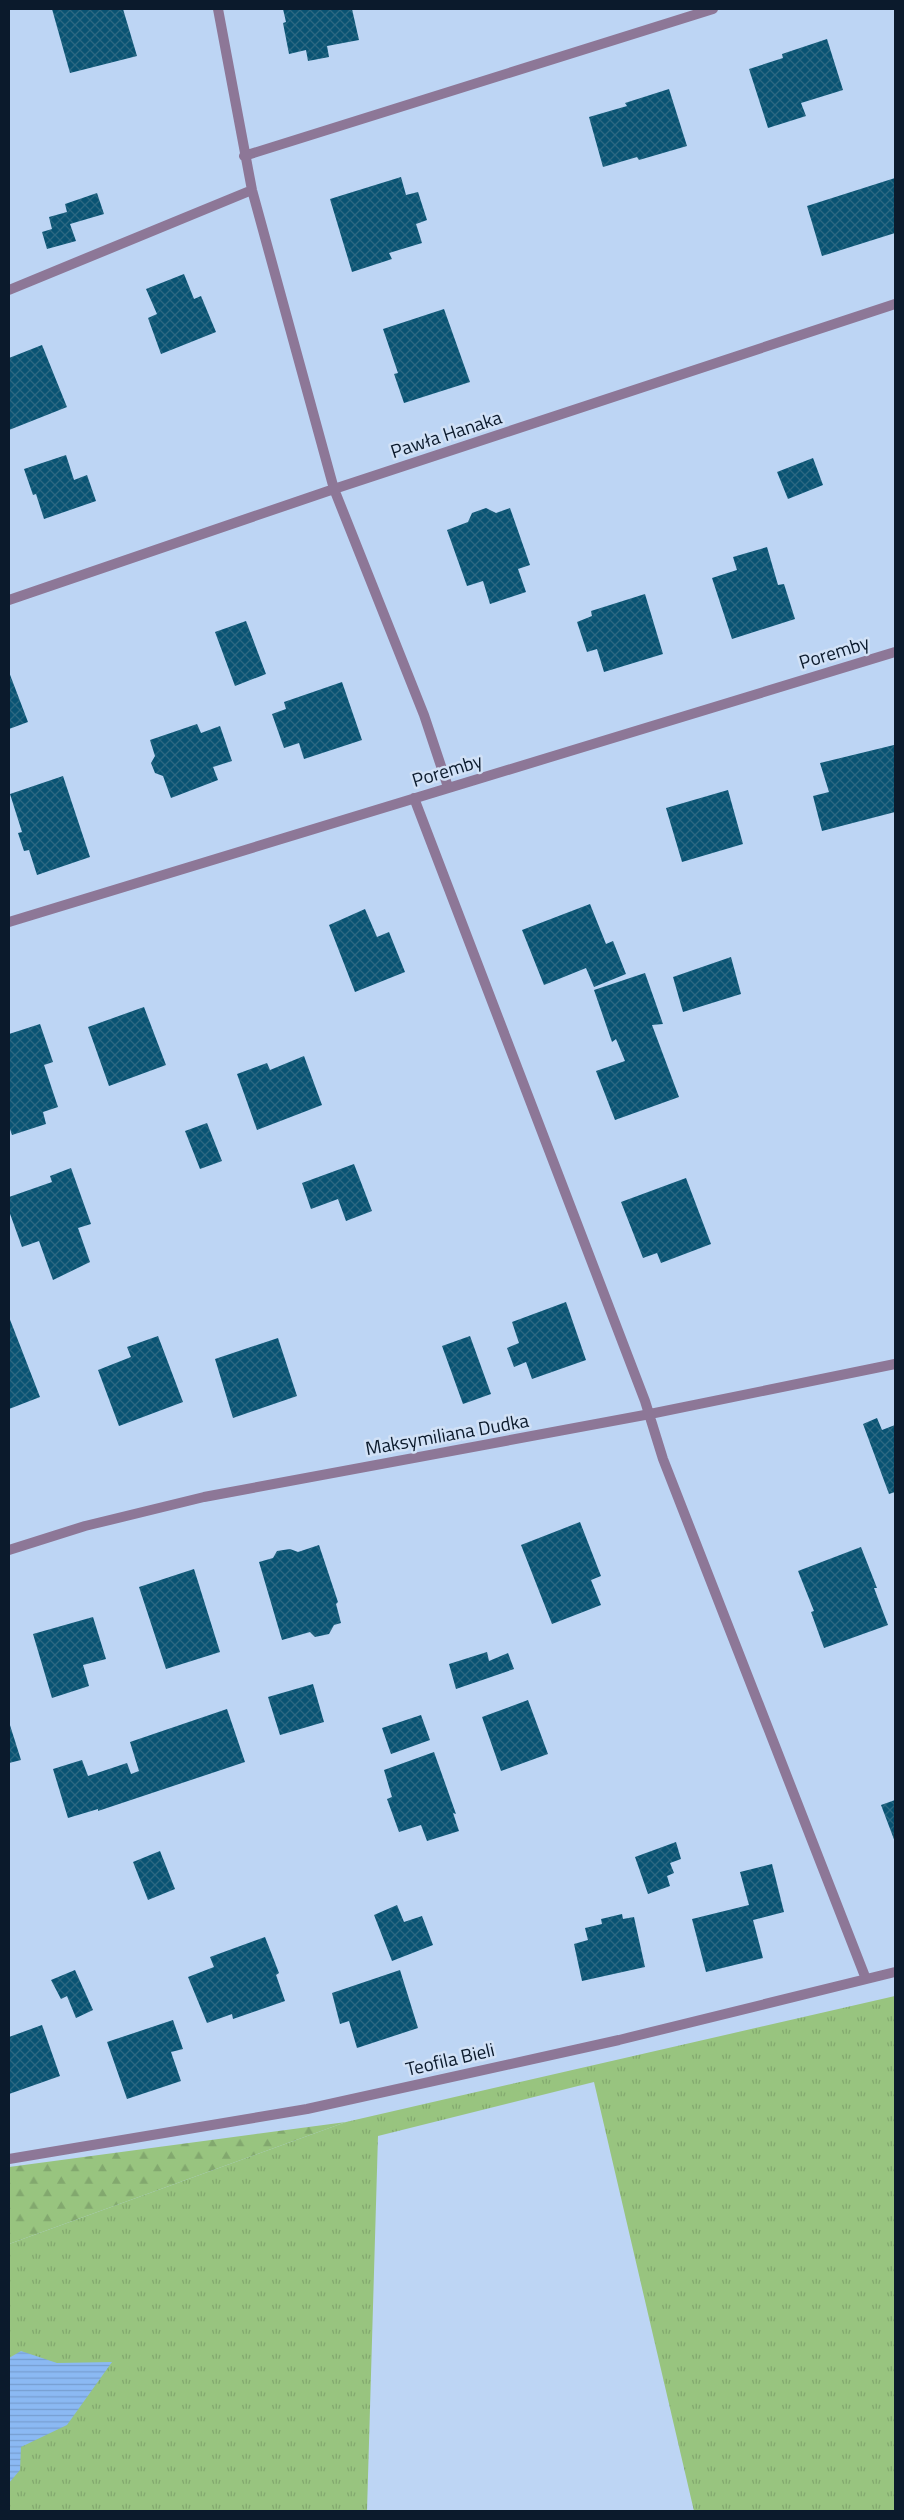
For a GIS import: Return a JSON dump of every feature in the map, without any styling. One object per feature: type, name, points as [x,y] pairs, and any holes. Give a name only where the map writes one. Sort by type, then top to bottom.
[{"type":"street","points":[[218,9],[244,156],[252,190],[334,489],[424,716],[448,787]]},
{"type":"street","points":[[244,156],[713,9]]},
{"type":"street","points":[[9,290],[252,190]]},
{"type":"street","name":"Pawła Hanaka","points":[[9,600],[334,489],[895,304]]},
{"type":"street","name":"Poremby","points":[[9,922],[895,652]]},
{"type":"street","points":[[414,798],[650,1414],[667,1468],[866,1979]]},
{"type":"street","name":"Maksymiliana Dudka","points":[[9,1550],[85,1526],[204,1497],[650,1414],[895,1364]]},
{"type":"street","name":"Teofila Bieli","points":[[9,2159],[307,2109],[619,2040],[895,1972]]},
{"type":"green space","points":[[895,1996],[895,2511],[694,2511],[594,2082],[378,2136],[367,2511],[9,2511],[9,2244],[346,2122]]},
{"type":"green space","points":[[346,2122],[9,2244],[9,2167]]},
{"type":"water","points":[[21,2351],[57,2363],[112,2362],[67,2425],[21,2447],[20,2470],[9,2483],[9,2358]]},
{"type":"building","points":[[52,9],[123,9],[137,56],[70,73]]},
{"type":"building","points":[[283,9],[352,9],[359,40],[327,46],[329,57],[308,61],[306,50],[289,54],[283,23],[286,22]]},
{"type":"building","points":[[827,39],[843,90],[801,103],[806,116],[768,128],[749,69],[783,58],[782,54]]},
{"type":"building","points":[[669,89],[687,146],[639,160],[637,157],[603,167],[589,117],[627,106],[625,103]]},
{"type":"building","points":[[401,177],[406,195],[418,192],[427,220],[416,224],[422,243],[389,253],[392,259],[352,272],[330,199]]},
{"type":"building","points":[[895,178],[895,233],[822,256],[807,206]]},
{"type":"building","points":[[97,193],[104,214],[70,224],[76,241],[47,249],[42,232],[52,229],[49,217],[67,212],[65,204]]},
{"type":"building","points":[[184,274],[194,299],[201,296],[216,332],[161,354],[148,318],[157,314],[146,289]]},
{"type":"building","points":[[444,309],[470,382],[404,403],[394,374],[398,373],[383,329]]},
{"type":"building","points":[[42,345],[67,407],[9,430],[9,358]]},
{"type":"building","points":[[66,455],[74,480],[87,475],[96,501],[44,519],[36,494],[33,495],[24,469]]},
{"type":"building","points":[[813,458],[823,485],[788,499],[777,472]]},
{"type":"building","points":[[486,508],[496,513],[510,508],[530,565],[518,569],[526,592],[490,604],[483,581],[467,586],[447,530],[468,522],[472,513]]},
{"type":"building","points":[[767,547],[778,585],[784,584],[795,619],[732,639],[712,578],[737,570],[733,557]]},
{"type":"building","points":[[645,594],[663,654],[604,672],[597,649],[587,652],[577,622],[592,616],[591,611]]},
{"type":"building","points":[[246,621],[266,674],[235,686],[215,632]]},
{"type":"building","points":[[9,672],[28,722],[9,729]]},
{"type":"building","points":[[342,682],[362,740],[304,759],[299,743],[284,748],[272,714],[286,709],[284,702]]},
{"type":"building","points":[[197,724],[201,733],[220,726],[232,761],[213,767],[218,780],[171,798],[163,776],[155,773],[151,763],[155,756],[150,740]]},
{"type":"building","points":[[894,745],[895,812],[822,831],[813,796],[829,792],[820,763]]},
{"type":"building","points":[[63,776],[90,857],[37,875],[29,850],[24,851],[18,833],[22,832],[10,794]]},
{"type":"building","points":[[728,790],[743,844],[682,862],[666,808]]},
{"type":"building","points":[[590,904],[606,944],[613,941],[626,974],[594,987],[586,968],[544,985],[522,930]]},
{"type":"building","points":[[365,909],[377,937],[389,932],[405,972],[355,992],[329,925]]},
{"type":"building","points":[[731,957],[741,994],[683,1012],[673,977]]},
{"type":"building","points":[[645,973],[663,1024],[652,1025],[679,1097],[615,1120],[596,1071],[625,1061],[616,1039],[612,1042],[594,990]]},
{"type":"building","points":[[144,1007],[166,1065],[109,1086],[88,1027]]},
{"type":"building","points":[[40,1024],[53,1062],[44,1065],[58,1107],[43,1112],[46,1124],[12,1135],[9,1126],[9,1034]]},
{"type":"building","points":[[304,1056],[322,1105],[257,1130],[237,1074],[267,1063],[270,1070]]},
{"type":"building","points":[[207,1123],[222,1161],[200,1169],[185,1131]]},
{"type":"building","points":[[354,1164],[372,1211],[346,1221],[338,1199],[311,1209],[302,1183]]},
{"type":"building","points":[[71,1168],[91,1224],[78,1228],[90,1262],[53,1280],[39,1241],[22,1247],[9,1211],[9,1197],[52,1182],[50,1176]]},
{"type":"building","points":[[686,1178],[711,1244],[661,1263],[657,1253],[643,1258],[621,1202]]},
{"type":"building","points":[[566,1302],[586,1360],[532,1379],[526,1362],[514,1367],[507,1348],[519,1343],[512,1322]]},
{"type":"building","points":[[9,1317],[40,1397],[9,1409]]},
{"type":"building","points":[[158,1336],[183,1402],[119,1426],[98,1370],[131,1357],[127,1347]]},
{"type":"building","points":[[470,1336],[491,1394],[463,1404],[442,1346]]},
{"type":"building","points":[[278,1338],[297,1396],[233,1418],[215,1359]]},
{"type":"building","points":[[877,1418],[882,1430],[895,1425],[895,1492],[889,1494],[863,1424]]},
{"type":"building","points":[[580,1522],[601,1576],[591,1580],[601,1605],[552,1624],[521,1545]]},
{"type":"building","points":[[319,1545],[338,1602],[336,1604],[341,1623],[334,1625],[329,1634],[315,1637],[310,1632],[282,1640],[259,1562],[273,1558],[277,1551],[290,1549],[298,1552]]},
{"type":"building","points":[[861,1547],[877,1588],[874,1588],[888,1625],[824,1648],[811,1612],[814,1611],[798,1571]]},
{"type":"building","points":[[194,1569],[220,1652],[166,1669],[139,1587]]},
{"type":"building","points":[[93,1617],[106,1659],[83,1665],[89,1686],[52,1698],[33,1634]]},
{"type":"building","points":[[487,1652],[489,1661],[508,1653],[514,1669],[456,1689],[449,1664]]},
{"type":"building","points":[[313,1684],[324,1722],[280,1735],[268,1697]]},
{"type":"building","points":[[528,1700],[548,1754],[501,1771],[482,1717]]},
{"type":"building","points":[[227,1709],[245,1762],[98,1811],[98,1809],[68,1818],[53,1769],[82,1760],[88,1776],[127,1763],[131,1774],[139,1771],[130,1742]]},
{"type":"building","points":[[421,1715],[430,1740],[391,1754],[382,1728]]},
{"type":"building","points":[[9,1722],[21,1760],[9,1763]]},
{"type":"building","points":[[434,1752],[456,1814],[453,1813],[459,1831],[427,1841],[421,1825],[399,1832],[387,1799],[392,1797],[384,1770]]},
{"type":"building","points":[[895,1800],[895,1842],[881,1805]]},
{"type":"building","points":[[676,1842],[681,1859],[670,1863],[674,1873],[667,1876],[670,1886],[648,1894],[635,1857]]},
{"type":"building","points":[[160,1851],[175,1889],[148,1900],[133,1862]]},
{"type":"building","points":[[772,1864],[784,1912],[753,1920],[763,1958],[706,1972],[692,1919],[749,1905],[740,1872]]},
{"type":"building","points":[[397,1905],[404,1922],[422,1916],[433,1945],[392,1961],[374,1915]]},
{"type":"building","points":[[622,1914],[623,1919],[634,1917],[645,1967],[582,1981],[574,1944],[588,1940],[585,1928],[602,1924],[601,1919]]},
{"type":"building","points":[[265,1937],[279,1973],[276,1975],[285,2001],[233,2019],[232,2014],[207,2023],[188,1977],[214,1967],[210,1957]]},
{"type":"building","points":[[75,1970],[93,2010],[76,2018],[67,1996],[61,1999],[51,1980]]},
{"type":"building","points":[[400,1970],[418,2028],[357,2048],[349,2021],[340,2024],[332,1993]]},
{"type":"building","points":[[173,2020],[183,2049],[171,2052],[181,2081],[127,2099],[107,2042]]},
{"type":"building","points":[[42,2025],[60,2076],[9,2094],[9,2037]]}]
